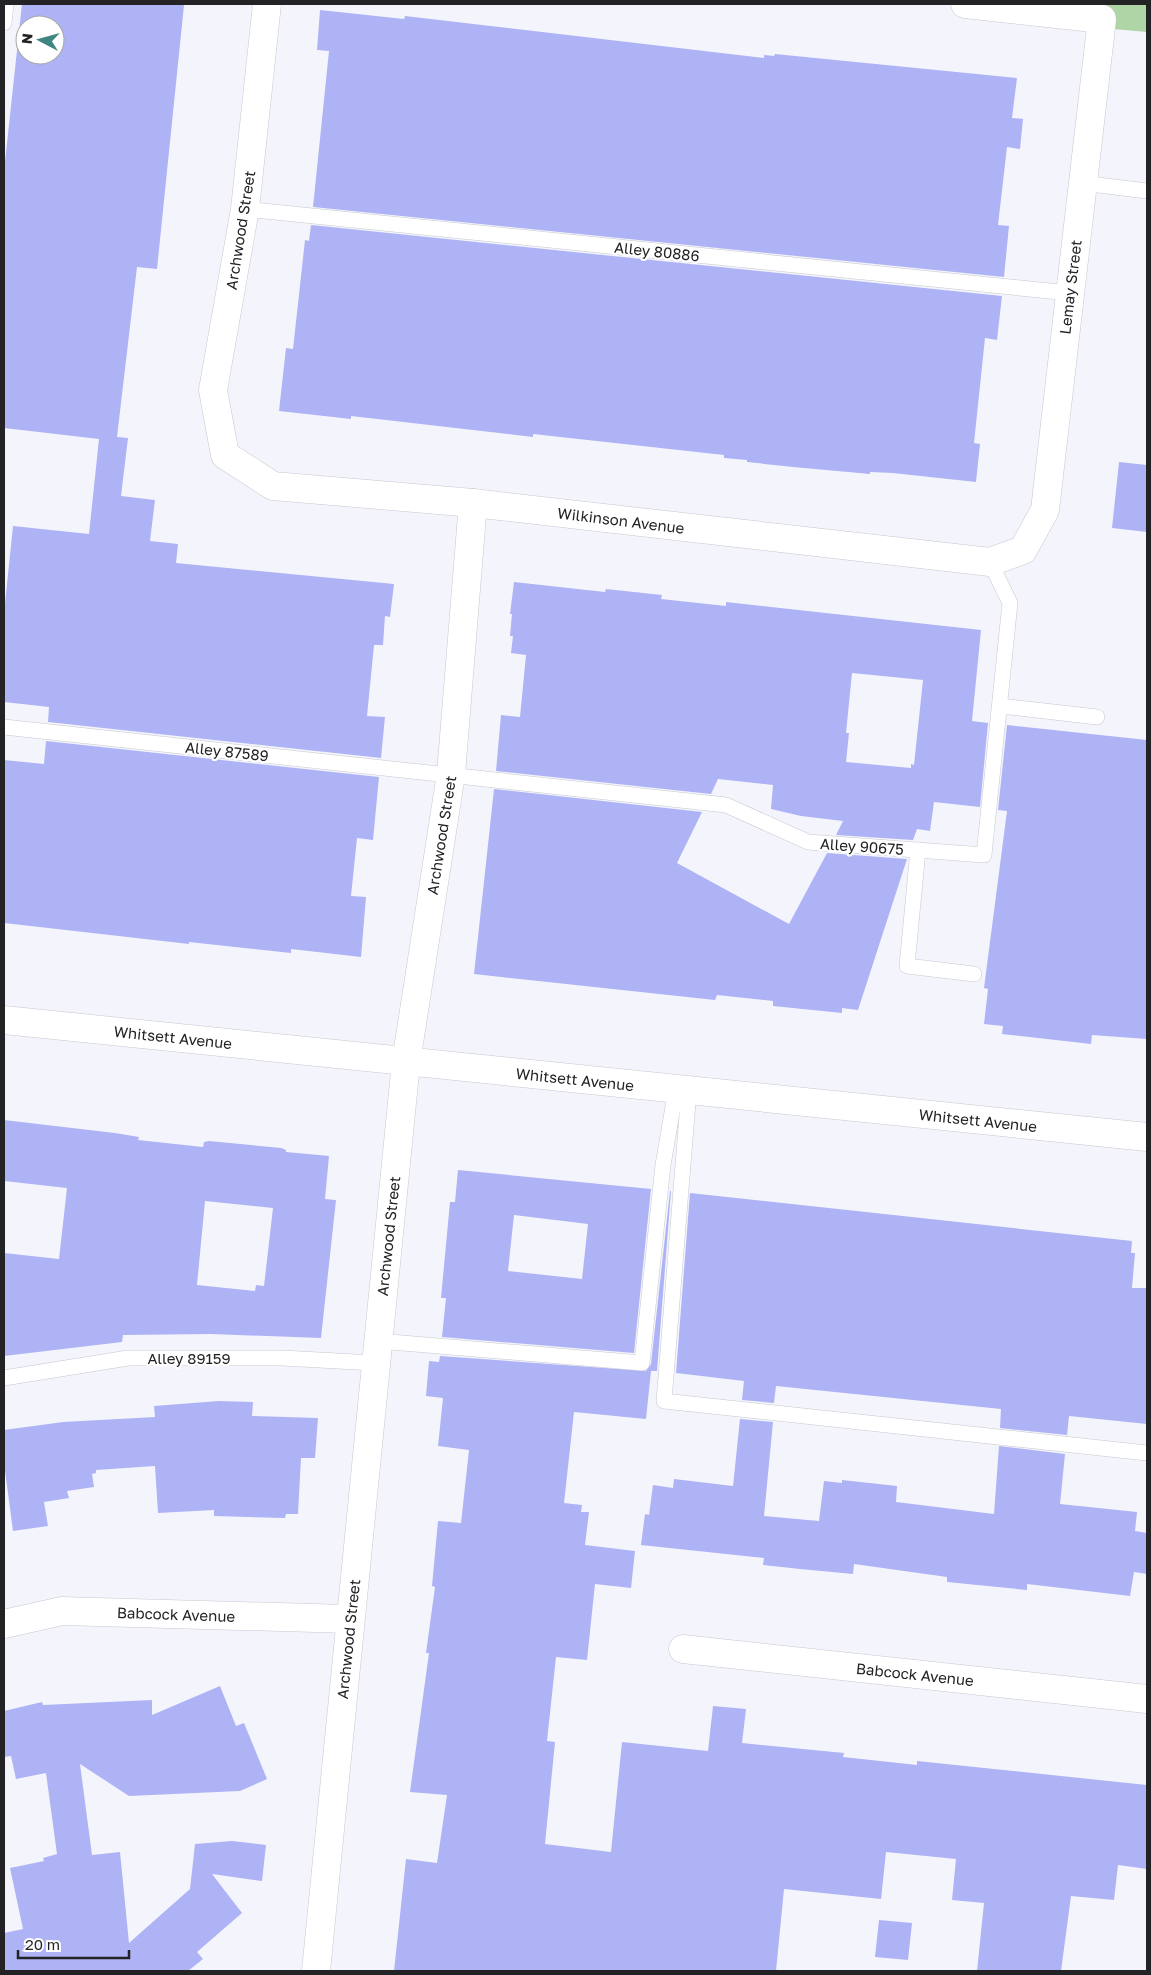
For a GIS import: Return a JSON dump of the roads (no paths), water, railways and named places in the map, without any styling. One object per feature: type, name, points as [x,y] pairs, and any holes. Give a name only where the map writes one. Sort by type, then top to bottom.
[{"type":"street","name":"Archwood Street","points":[[225,455],[213,390],[245,209],[266,4]]},
{"type":"street","name":"Lemay Street","points":[[966,4],[1102,19],[1068,293],[1044,510],[1023,550]]},
{"type":"street","name":"Wilkinson Avenue","points":[[225,455],[273,486],[473,503],[990,562],[1023,550]]},
{"type":"street","name":"Archwood Street","points":[[316,1971],[406,1062],[451,774],[473,503]]},
{"type":"street","name":"Whitsett Avenue","points":[[4,1020],[1147,1137]]},
{"type":"street","name":"Babcock Avenue","points":[[4,1624],[62,1611],[350,1619]]},
{"type":"street","name":"Babcock Avenue","points":[[684,1649],[1147,1699]]},
{"type":"lane","points":[[4,23],[6,4]]},
{"type":"lane","points":[[1082,183],[1147,191]]},
{"type":"lane","name":"Alley 80886","points":[[245,209],[1068,293]]},
{"type":"lane","name":"Alley 90675","points":[[451,774],[726,805],[808,842],[984,855],[1010,603],[990,562]]},
{"type":"lane","points":[[1000,706],[1097,717]]},
{"type":"lane","name":"Alley 87589","points":[[4,728],[451,774]]},
{"type":"lane","points":[[918,850],[907,966],[974,974]]},
{"type":"lane","points":[[682,1090],[664,1401],[1147,1453]]},
{"type":"lane","name":"Alley 89159","points":[[4,1378],[128,1358],[282,1358],[377,1352],[642,1363],[663,1166],[682,1090]]}]
